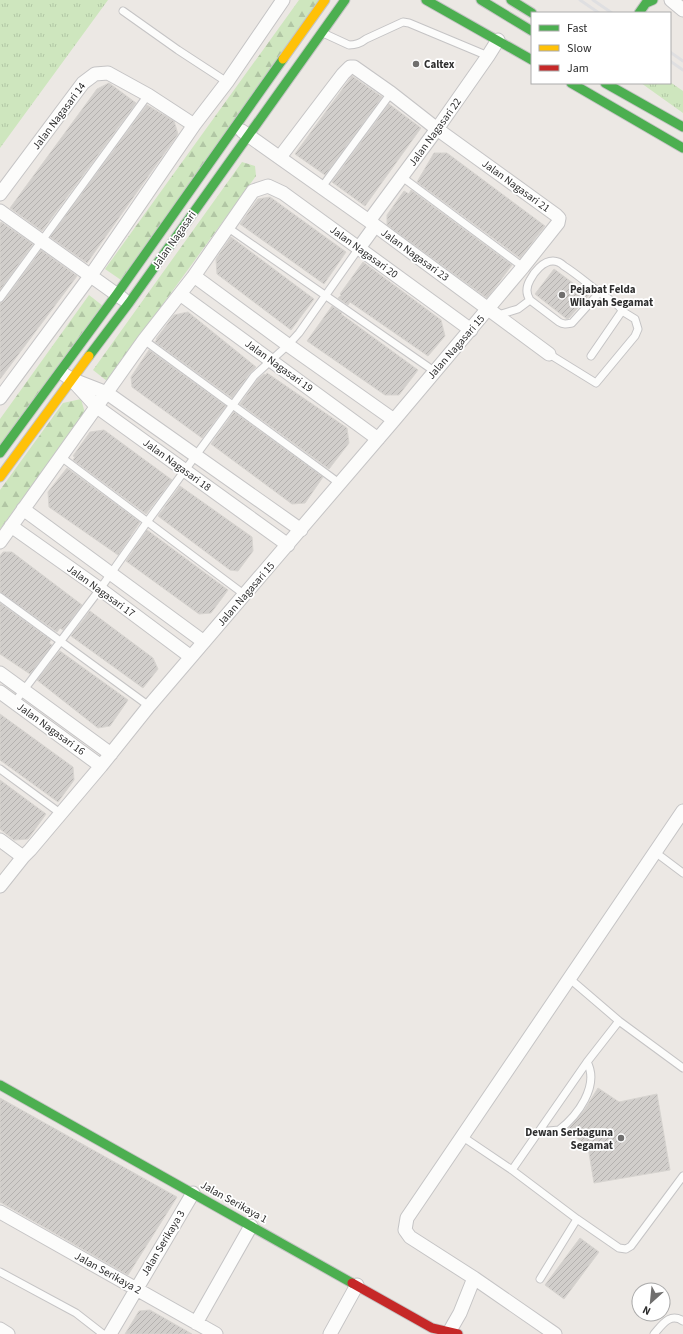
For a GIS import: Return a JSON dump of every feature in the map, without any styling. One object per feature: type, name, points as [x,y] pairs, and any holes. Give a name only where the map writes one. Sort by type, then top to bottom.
[{"type":"main road","name":"Jalan Nagasari","points":[[0,453],[236,127],[325,0]]},
{"type":"main road","name":"Jalan Nagasari","points":[[0,477],[71,379],[129,303],[345,0]]},
{"type":"main road","points":[[426,0],[531,59]]},
{"type":"main road","points":[[481,0],[531,30]]},
{"type":"main road","points":[[511,0],[531,12]]},
{"type":"main road","points":[[640,12],[646,3],[654,3]]},
{"type":"main road","points":[[573,84],[683,148]]},
{"type":"main road","points":[[607,84],[683,127]]},
{"type":"main road","points":[[659,103],[683,121]]},
{"type":"main road","name":"Jalan Serikaya 1","points":[[0,1085],[432,1328],[452,1334]]},
{"type":"street","points":[[0,398],[91,275],[194,125],[227,82],[283,0]]},
{"type":"street","points":[[671,0],[683,9]]},
{"type":"street","name":"Jalan Nagasari 22","points":[[359,248],[372,223],[402,177],[438,129],[498,40]]},
{"type":"street","points":[[280,157],[343,74],[350,67],[354,67],[359,70],[438,129]]},
{"type":"street","name":"Jalan Nagasari 14","points":[[0,194],[89,77],[102,73],[108,73],[194,125]]},
{"type":"street","name":"Jalan Nagasari 23","points":[[236,127],[372,223],[548,354]]},
{"type":"street","name":"Jalan Nagasari 21","points":[[438,129],[559,218],[558,223],[523,267],[493,312]]},
{"type":"street","name":"Jalan Nagasari 20","points":[[227,228],[253,191],[268,186],[284,193],[470,330]]},
{"type":"street","points":[[0,211],[129,303]]},
{"type":"street","points":[[0,542],[144,340],[194,276],[227,228]]},
{"type":"street","points":[[194,276],[394,420]]},
{"type":"street","name":"Jalan Nagasari 19","points":[[180,294],[378,438]]},
{"type":"street","name":"Jalan Nagasari 15","points":[[0,886],[111,754],[149,706],[301,530],[434,371],[470,330],[493,312]]},
{"type":"street","points":[[59,371],[71,379],[107,393],[301,530]]},
{"type":"street","name":"Jalan Nagasari 18","points":[[71,379],[97,407],[288,545]]},
{"type":"street","points":[[23,509],[204,642]]},
{"type":"street","name":"Jalan Nagasari 17","points":[[11,526],[100,589],[191,657]]},
{"type":"street","points":[[0,673],[111,754]]},
{"type":"street","name":"Jalan Nagasari 16","points":[[0,692],[101,766]]},
{"type":"street","points":[[555,1334],[474,1278],[410,1238],[405,1230],[407,1218],[683,811]]},
{"type":"street","points":[[0,840],[24,857]]},
{"type":"street","name":"Jalan Serikaya 3","points":[[110,1334],[193,1193]]},
{"type":"street","name":"Jalan Serikaya 2","points":[[0,1212],[216,1334]]},
{"type":"street","points":[[196,1323],[251,1226]]},
{"type":"street","points":[[452,1334],[474,1278]]},
{"type":"street","points":[[330,1334],[357,1285]]},
{"type":"street","points":[[0,1330],[8,1334]]},
{"type":"lane","points":[[123,11],[227,82]]},
{"type":"lane","points":[[309,24],[322,32],[353,45],[403,22],[409,23],[488,56]]},
{"type":"lane","points":[[322,187],[391,93]]},
{"type":"lane","points":[[0,298],[148,96]]},
{"type":"lane","points":[[402,177],[523,267]]},
{"type":"lane","points":[[227,228],[434,371]]},
{"type":"lane","points":[[14,703],[100,589],[254,376],[288,345],[326,296],[359,248]]},
{"type":"lane","points":[[548,354],[596,383],[638,329],[635,319],[622,312],[618,305],[599,293],[564,265],[552,261],[544,264],[537,270],[530,280],[527,296],[530,300],[563,324],[572,323],[599,293]]},
{"type":"lane","points":[[493,312],[518,309],[530,300]]},
{"type":"lane","points":[[591,356],[622,312]]},
{"type":"lane","points":[[144,340],[339,483]]},
{"type":"lane","points":[[61,457],[245,595]]},
{"type":"lane","points":[[0,597],[149,706]]},
{"type":"lane","points":[[0,769],[60,814]]},
{"type":"lane","points":[[655,852],[683,873]]},
{"type":"lane","points":[[570,979],[619,1021],[683,1068]]},
{"type":"lane","points":[[512,1170],[587,1062],[619,1021]]},
{"type":"lane","points":[[538,1132],[559,1130],[575,1114],[585,1097],[592,1080],[591,1069],[587,1062]]},
{"type":"lane","points":[[464,1136],[614,1246],[619,1248],[631,1246],[683,1176]]},
{"type":"lane","points":[[540,1279],[577,1219]]},
{"type":"lane","points":[[0,1272],[76,1313],[102,1334]]},
{"type":"lane","points":[[654,1334],[664,1322],[673,1317],[683,1320]]},
{"type":"green space","points":[[0,0],[108,0],[0,148]]},
{"type":"green space","points":[[299,0],[320,0],[121,280],[105,269]]},
{"type":"green space","points":[[671,83],[683,91],[683,113],[642,84],[671,84]]},
{"type":"green space","points":[[242,162],[255,166],[256,176],[107,381],[93,370]]},
{"type":"green space","points":[[89,295],[103,306],[0,446],[0,419]]},
{"type":"green space","points":[[81,399],[85,413],[0,529],[0,490],[63,403]]},
{"type":"building","points":[[352,76],[382,97],[325,175],[295,154]]},
{"type":"building","points":[[109,83],[136,103],[42,231],[10,208],[97,89]]},
{"type":"building","points":[[389,104],[421,128],[365,206],[332,182]]},
{"type":"building","points":[[147,105],[174,121],[178,134],[87,263],[50,237]]},
{"type":"building","points":[[434,153],[447,153],[545,226],[520,258],[417,182]]},
{"type":"building","points":[[411,190],[512,265],[487,298],[387,225],[387,215],[404,191],[409,194]]},
{"type":"building","points":[[270,197],[346,252],[324,284],[240,224],[258,199]]},
{"type":"building","points":[[1,222],[33,244],[0,290],[0,224]]},
{"type":"building","points":[[231,237],[314,299],[291,330],[217,274],[216,259]]},
{"type":"building","points":[[41,250],[77,276],[0,379],[0,303],[4,301]]},
{"type":"building","points":[[363,262],[441,320],[445,336],[428,356],[350,302],[348,305],[338,298]]},
{"type":"building","name":"Pejabat Felda Wilayah Segamat","points":[[554,269],[589,295],[567,319],[535,294]]},
{"type":"building","points":[[332,306],[418,370],[399,395],[385,395],[307,341]]},
{"type":"building","points":[[188,312],[256,367],[232,398],[155,342],[174,315]]},
{"type":"building","points":[[149,350],[226,406],[202,438],[132,387],[131,377]]},
{"type":"building","points":[[267,373],[347,428],[349,443],[329,469],[240,404],[258,379]]},
{"type":"building","points":[[234,412],[323,477],[305,503],[292,504],[211,444]]},
{"type":"building","points":[[104,430],[172,480],[146,514],[73,460],[75,457],[73,456],[90,432]]},
{"type":"building","points":[[67,468],[140,522],[118,555],[49,507],[48,492]]},
{"type":"building","points":[[180,486],[252,537],[253,551],[238,571],[230,570],[158,516]]},
{"type":"building","points":[[147,530],[228,590],[211,613],[199,614],[126,561]]},
{"type":"building","points":[[3,552],[12,552],[82,605],[63,630],[60,628],[57,632],[0,592],[0,556]]},
{"type":"building","points":[[0,603],[51,640],[49,643],[52,645],[30,674],[0,654]]},
{"type":"building","points":[[90,611],[153,658],[158,669],[143,688],[71,636]]},
{"type":"building","points":[[60,651],[128,700],[110,726],[98,728],[37,680]]},
{"type":"building","points":[[0,714],[73,767],[74,780],[58,802],[0,760]]},
{"type":"building","points":[[0,780],[46,814],[28,839],[14,840],[0,829]]},
{"type":"building","name":"Dewan Serbaguna Segamat","points":[[598,1088],[619,1102],[657,1094],[670,1170],[594,1183],[588,1147],[567,1130],[583,1112]]},
{"type":"building","points":[[0,1098],[177,1197],[128,1275],[0,1202]]},
{"type":"building","points":[[580,1238],[599,1252],[564,1299],[545,1285]]},
{"type":"building","points":[[150,1310],[192,1334],[125,1334],[139,1311]]},
{"type":"railway","points":[[580,0],[598,12]]},
{"type":"railway","points":[[593,0],[611,12]]},
{"type":"railway","points":[[671,53],[683,61]]},
{"type":"railway","points":[[671,62],[683,70]]},
{"type":"traffic: fast","points":[[89,356],[129,303],[345,0]]},
{"type":"traffic: fast","points":[[426,0],[531,59]]},
{"type":"traffic: fast","points":[[481,0],[531,30]]},
{"type":"traffic: fast","points":[[511,0],[531,12]]},
{"type":"traffic: fast","points":[[640,12],[646,3],[653,0]]},
{"type":"traffic: fast","points":[[0,453],[117,294],[283,59]]},
{"type":"traffic: fast","points":[[573,84],[683,148]]},
{"type":"traffic: fast","points":[[607,84],[683,127]]},
{"type":"traffic: fast","points":[[0,1085],[352,1283]]},
{"type":"traffic: slow","points":[[283,59],[325,0]]},
{"type":"traffic: slow","points":[[0,477],[89,356]]},
{"type":"traffic: jam","points":[[352,1283],[432,1328],[458,1334]]},
{"type":"place","name":"Caltex","points":[[416,64]]},
{"type":"place","name":"Pejabat Felda Wilayah Segamat","points":[[562,295]]},
{"type":"place","name":"Dewan Serbaguna Segamat","points":[[621,1138]]}]
